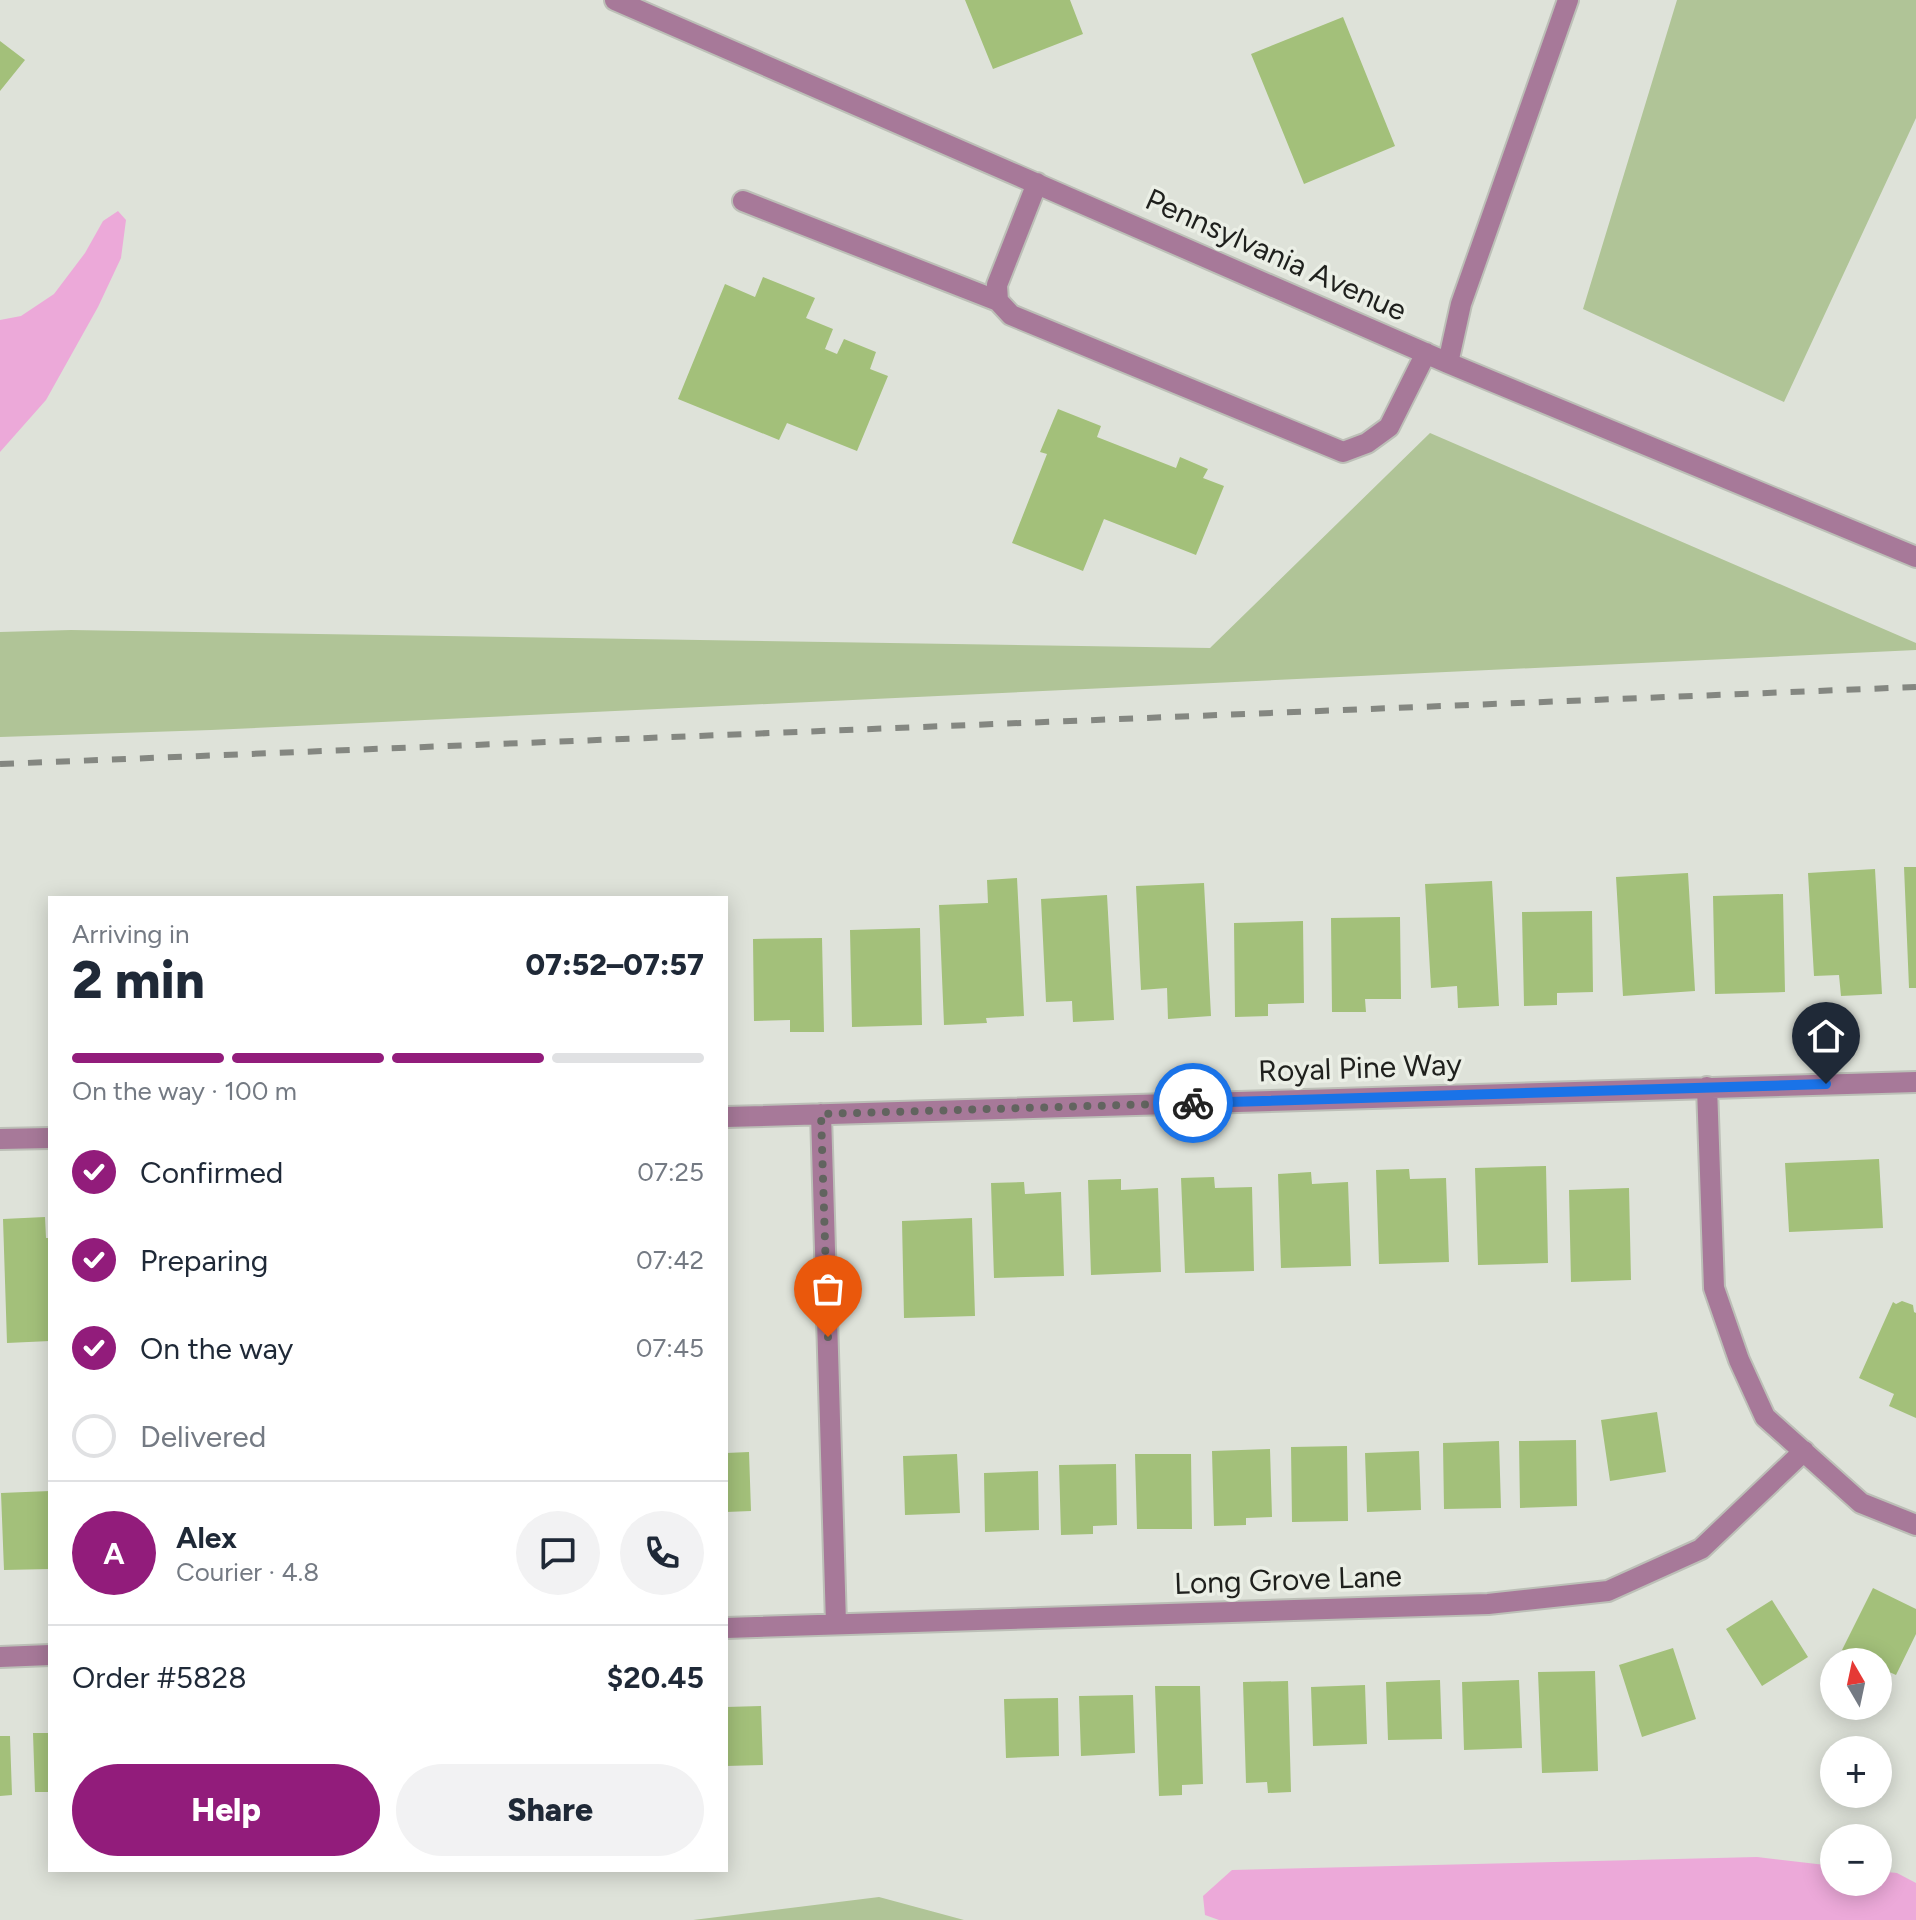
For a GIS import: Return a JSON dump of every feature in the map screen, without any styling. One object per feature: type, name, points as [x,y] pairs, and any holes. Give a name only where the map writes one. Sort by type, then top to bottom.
[{"type":"street","name":"Pennsylvania Avenue","points":[[615,0],[649,7],[1037,183],[1448,363],[1916,557]]},
{"type":"street","points":[[1448,363],[1461,304],[1568,0]]},
{"type":"street","points":[[998,301],[997,285],[1037,183]]},
{"type":"street","points":[[743,201],[998,301],[1011,315],[1343,452],[1367,443],[1389,427],[1426,353]]},
{"type":"street","name":"Royal Pine Way","points":[[728,1117],[1916,1082]]},
{"type":"street","points":[[1707,1087],[1714,1288],[1739,1360],[1765,1417],[1861,1503],[1916,1525]]},
{"type":"street","points":[[821,1114],[836,1624]]},
{"type":"street","points":[[0,1139],[48,1138]]},
{"type":"street","name":"Long Grove Lane","points":[[728,1628],[1488,1604],[1608,1591],[1701,1549],[1804,1451]]},
{"type":"street","points":[[0,1657],[48,1655]]},
{"type":"green space","points":[[1677,0],[1916,0],[1916,118],[1784,402],[1583,309]]},
{"type":"green space","points":[[1430,433],[1916,643],[1916,650],[211,730],[0,737],[0,632],[71,630],[1210,648]]},
{"type":"green space","points":[[879,1897],[964,1920],[693,1920]]},
{"type":"shaded area","points":[[118,211],[126,220],[121,258],[98,307],[46,400],[0,452],[0,320],[21,316],[54,294],[85,253],[103,221]]},
{"type":"shaded area","points":[[1757,1857],[1820,1864],[1820,1896],[1892,1896],[1892,1872],[1897,1873],[1916,1883],[1916,1920],[1219,1920],[1205,1915],[1203,1896],[1232,1870]]},
{"type":"building","points":[[965,0],[1070,0],[1083,34],[993,69]]},
{"type":"building","points":[[1343,17],[1395,146],[1304,184],[1251,54]]},
{"type":"building","points":[[0,41],[25,60],[0,91]]},
{"type":"building","points":[[763,277],[815,298],[806,318],[833,329],[825,349],[837,354],[844,339],[876,352],[870,369],[888,376],[857,451],[787,423],[779,440],[678,399],[725,284],[755,297]]},
{"type":"building","points":[[1058,409],[1101,426],[1097,437],[1176,468],[1180,457],[1208,469],[1203,478],[1224,486],[1196,555],[1104,519],[1083,571],[1012,543],[1047,454],[1040,452]]},
{"type":"building","points":[[1904,867],[1916,867],[1916,988],[1909,988]]},
{"type":"building","points":[[1875,869],[1882,994],[1841,996],[1839,975],[1814,976],[1808,873]]},
{"type":"building","points":[[1688,873],[1695,991],[1623,996],[1616,877]]},
{"type":"building","points":[[1017,878],[1024,1016],[986,1018],[987,1023],[944,1025],[939,905],[988,903],[987,880]]},
{"type":"building","points":[[1492,881],[1499,1006],[1458,1008],[1457,986],[1431,988],[1425,884]]},
{"type":"building","points":[[1204,883],[1211,1016],[1168,1019],[1167,988],[1141,990],[1136,886]]},
{"type":"building","points":[[1783,894],[1785,992],[1715,994],[1713,896]]},
{"type":"building","points":[[1107,895],[1114,1020],[1073,1022],[1072,1001],[1046,1002],[1041,899]]},
{"type":"building","points":[[1592,911],[1593,992],[1557,993],[1557,1005],[1524,1006],[1522,912]]},
{"type":"building","points":[[1400,917],[1401,999],[1365,999],[1366,1012],[1332,1012],[1331,918]]},
{"type":"building","points":[[1303,921],[1304,1003],[1268,1004],[1268,1016],[1235,1017],[1234,923]]},
{"type":"building","points":[[920,928],[922,1025],[852,1027],[850,930]]},
{"type":"building","points":[[822,938],[824,1032],[790,1032],[790,1020],[754,1021],[753,939]]},
{"type":"building","points":[[1879,1159],[1883,1228],[1789,1232],[1785,1163]]},
{"type":"building","points":[[1546,1166],[1548,1263],[1478,1265],[1475,1168]]},
{"type":"building","points":[[1409,1169],[1410,1179],[1446,1178],[1449,1262],[1379,1264],[1376,1170]]},
{"type":"building","points":[[1311,1172],[1312,1184],[1348,1182],[1351,1266],[1281,1268],[1278,1174]]},
{"type":"building","points":[[1214,1177],[1215,1188],[1252,1187],[1254,1271],[1185,1273],[1181,1178]]},
{"type":"building","points":[[1121,1179],[1121,1190],[1158,1188],[1161,1272],[1091,1275],[1088,1180]]},
{"type":"building","points":[[1024,1182],[1025,1194],[1061,1192],[1064,1276],[994,1278],[991,1183]]},
{"type":"building","points":[[1629,1188],[1631,1280],[1571,1282],[1569,1190]]},
{"type":"building","points":[[45,1217],[48,1238],[48,1341],[7,1343],[3,1219]]},
{"type":"building","points":[[972,1218],[975,1316],[904,1318],[902,1221]]},
{"type":"building","points":[[1893,1302],[1913,1305],[1916,1313],[1916,1418],[1889,1406],[1894,1394],[1859,1378]]},
{"type":"building","points":[[1657,1412],[1666,1472],[1610,1481],[1601,1420]]},
{"type":"building","points":[[1576,1440],[1577,1506],[1520,1508],[1519,1441]]},
{"type":"building","points":[[1499,1441],[1501,1508],[1444,1509],[1443,1443]]},
{"type":"building","points":[[1347,1446],[1348,1521],[1292,1522],[1291,1447]]},
{"type":"building","points":[[1270,1449],[1272,1517],[1246,1518],[1246,1525],[1214,1526],[1212,1451]]},
{"type":"building","points":[[1419,1451],[1421,1510],[1367,1512],[1365,1453]]},
{"type":"building","points":[[749,1452],[751,1511],[728,1512],[728,1453]]},
{"type":"building","points":[[957,1454],[960,1513],[905,1515],[903,1456]]},
{"type":"building","points":[[1135,1454],[1191,1454],[1192,1529],[1137,1529]]},
{"type":"building","points":[[1116,1464],[1117,1525],[1093,1526],[1093,1534],[1061,1535],[1059,1465]]},
{"type":"building","points":[[1038,1471],[1039,1530],[985,1532],[984,1473]]},
{"type":"building","points":[[48,1491],[48,1569],[4,1570],[1,1493]]},
{"type":"building","points":[[1873,1588],[1916,1609],[1916,1634],[1896,1675],[1892,1673],[1892,1648],[1843,1648]]},
{"type":"building","points":[[1772,1600],[1808,1657],[1762,1686],[1726,1629]]},
{"type":"building","points":[[1673,1648],[1696,1719],[1642,1737],[1619,1665]]},
{"type":"building","points":[[1595,1671],[1598,1771],[1542,1773],[1538,1672]]},
{"type":"building","points":[[1440,1680],[1442,1739],[1388,1740],[1386,1682]]},
{"type":"building","points":[[1519,1680],[1522,1748],[1464,1750],[1462,1682]]},
{"type":"building","points":[[1288,1681],[1291,1792],[1268,1793],[1267,1782],[1246,1783],[1243,1682]]},
{"type":"building","points":[[1365,1685],[1367,1744],[1313,1746],[1311,1687]]},
{"type":"building","points":[[1155,1686],[1200,1686],[1203,1784],[1182,1785],[1182,1795],[1159,1796]]},
{"type":"building","points":[[1133,1695],[1135,1753],[1081,1756],[1079,1696]]},
{"type":"building","points":[[1058,1698],[1059,1756],[1006,1758],[1004,1699]]},
{"type":"building","points":[[761,1706],[763,1765],[728,1766],[728,1707]]},
{"type":"building","points":[[33,1733],[48,1733],[48,1792],[35,1792]]},
{"type":"building","points":[[0,1736],[10,1736],[12,1795],[0,1796]]},
{"type":"railway","points":[[0,764],[1916,687]]},
{"type":"way so far","points":[[828,1337],[821,1114],[1193,1103]]},
{"type":"route","points":[[1193,1103],[1826,1084]]}]
